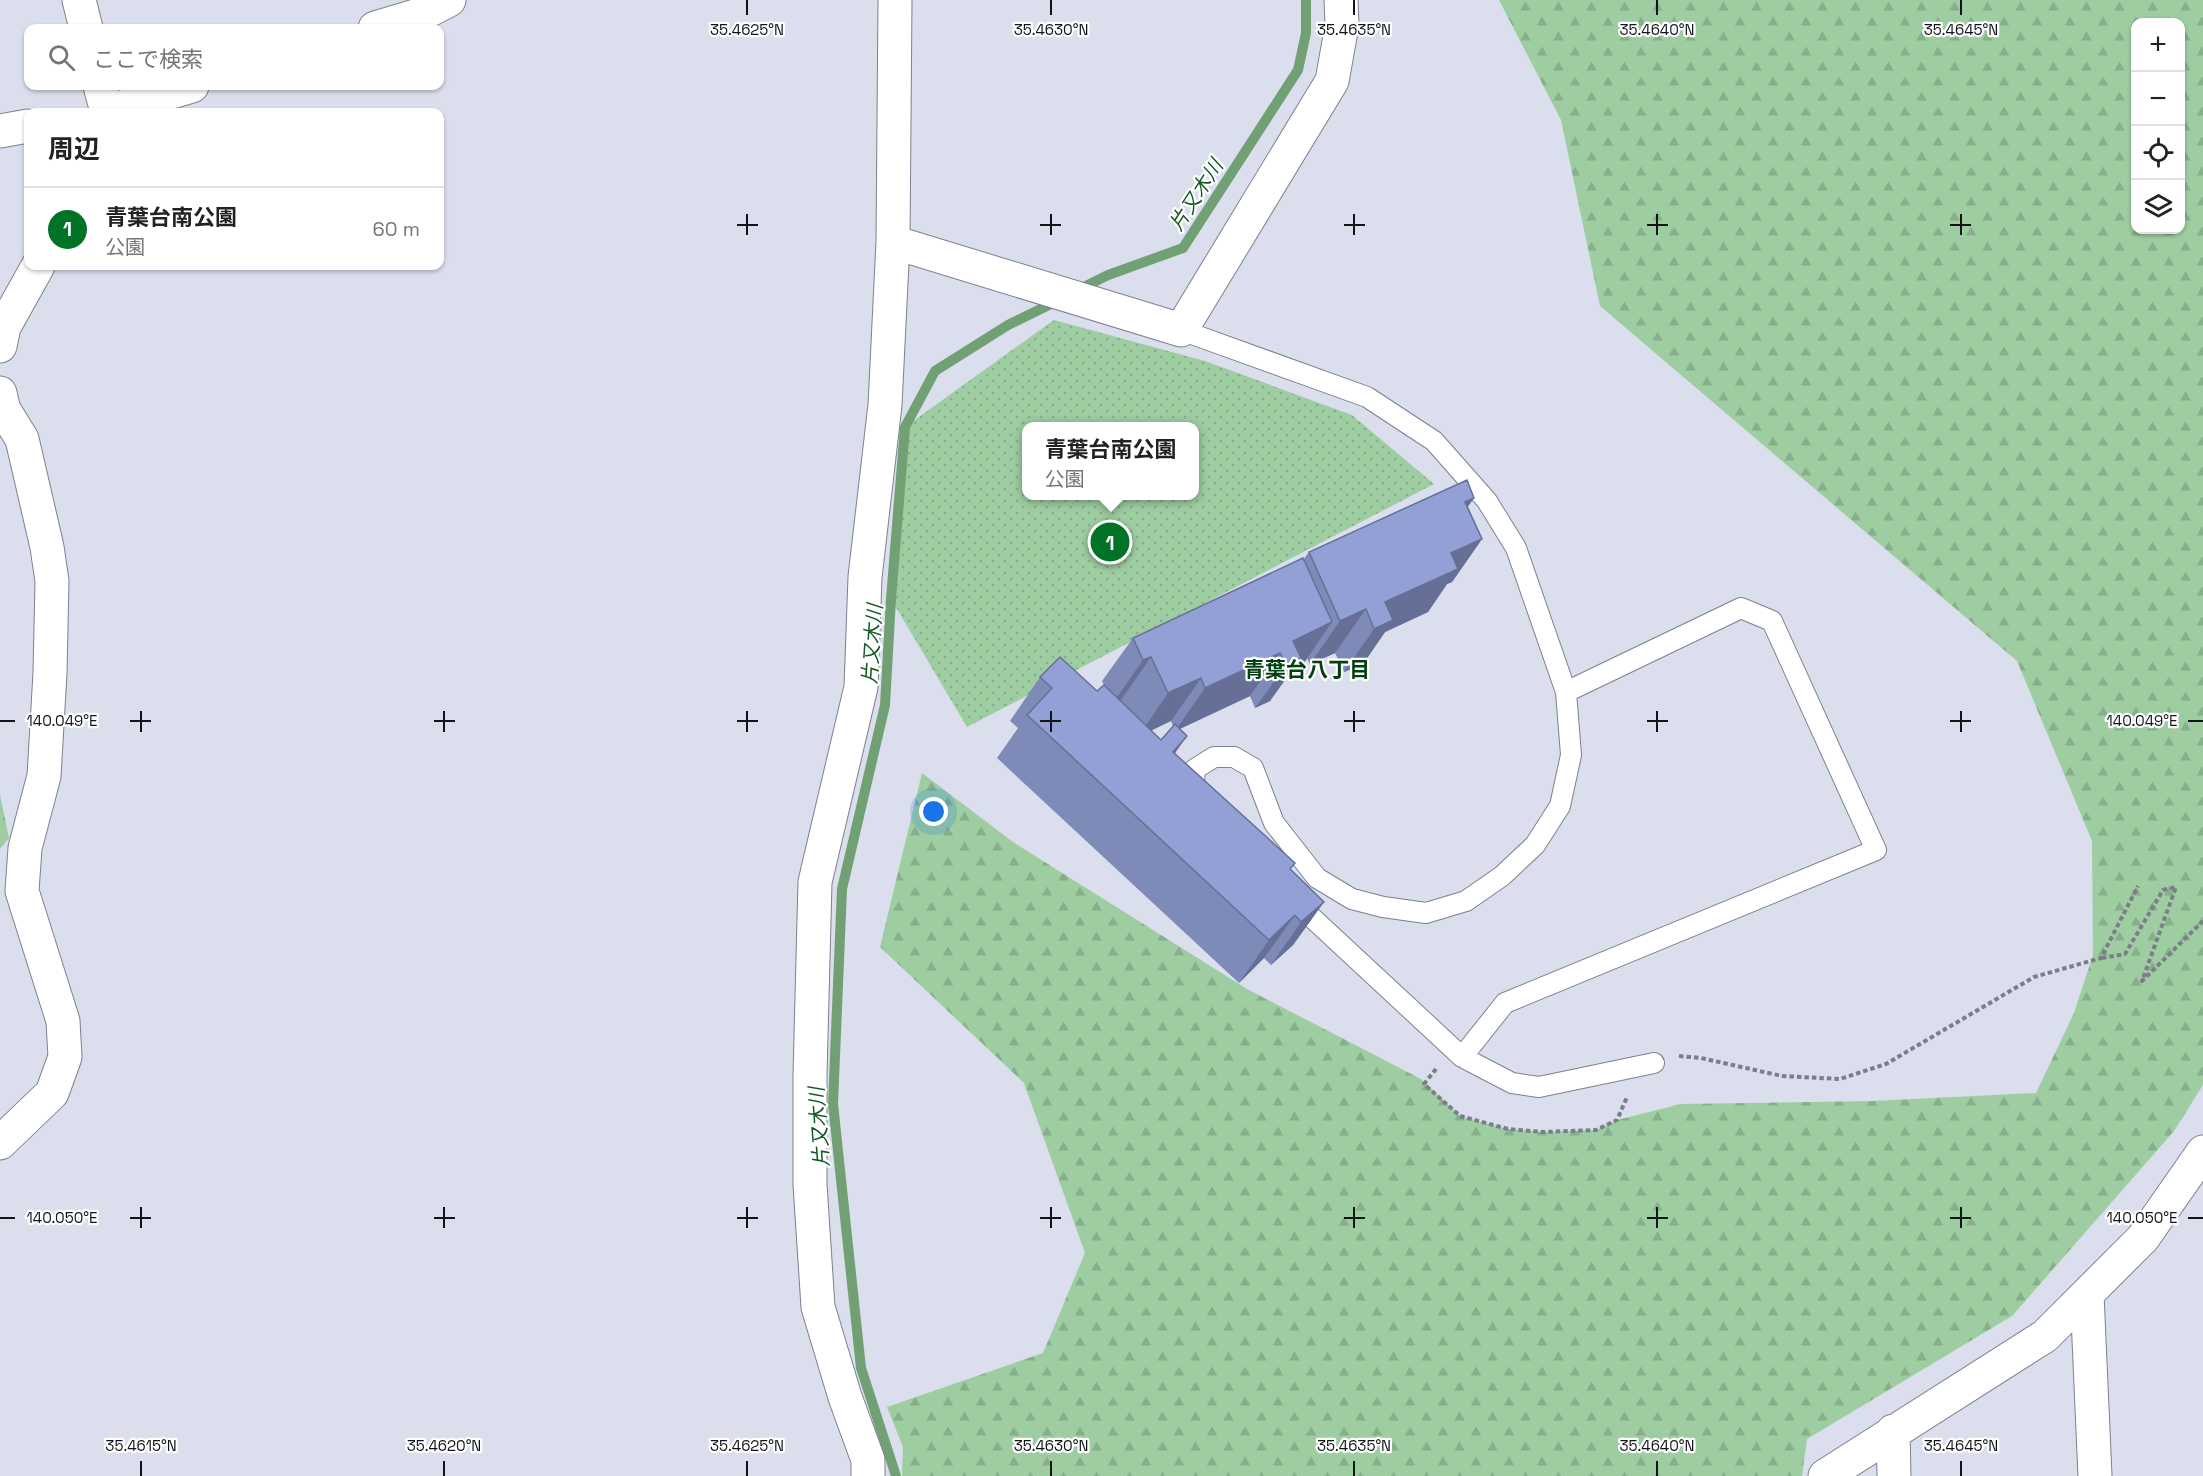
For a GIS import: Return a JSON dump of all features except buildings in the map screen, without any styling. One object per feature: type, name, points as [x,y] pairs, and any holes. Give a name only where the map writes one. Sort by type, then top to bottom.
[{"type":"street","points":[[79,0],[85,24]]},
{"type":"street","points":[[388,24],[422,14],[449,0]]},
{"type":"street","points":[[868,1476],[868,1460],[844,1397],[818,1307],[810,1184],[810,1075],[815,882],[861,687],[865,577],[885,405],[893,242],[896,0]]},
{"type":"street","points":[[893,242],[1181,330],[1332,81],[1342,25],[1341,0]]},
{"type":"street","points":[[101,90],[105,108]]},
{"type":"street","points":[[119,108],[179,90]]},
{"type":"street","points":[[0,131],[24,127]]},
{"type":"street","points":[[0,346],[4,327],[36,270]]},
{"type":"street","points":[[0,393],[4,410],[22,439],[47,548],[52,581],[44,776],[26,848],[22,891],[63,1022],[65,1057],[52,1093],[0,1143]]},
{"type":"street","points":[[1825,1476],[2045,1336],[2143,1238],[2203,1152]]},
{"type":"street","points":[[2087,1294],[2095,1476]]},
{"type":"street","points":[[1893,1431],[1894,1476]]},
{"type":"lane","points":[[1181,330],[1368,397],[1434,441],[1487,501],[1515,548],[1566,692],[1571,755],[1560,806],[1535,845],[1502,876],[1466,901],[1426,913],[1383,907],[1352,899],[1317,878],[1274,824],[1253,768],[1234,757],[1214,757],[1195,769],[1193,793],[1201,816]]},
{"type":"lane","points":[[1458,1053],[1505,1003],[1876,850],[1772,621],[1741,608],[1566,692]]},
{"type":"lane","points":[[1280,888],[1458,1053],[1512,1083],[1539,1087],[1654,1063]]},
{"type":"path","points":[[2101,958],[2138,886]]},
{"type":"path","points":[[1458,1053],[1424,1083],[1460,1116],[1508,1129],[1543,1132],[1596,1130],[1617,1120],[1625,1101],[1648,1068],[1668,1056],[1701,1058],[1782,1076],[1840,1078],[1886,1064],[2034,977],[2101,958],[2125,954],[2163,890],[2176,887],[2142,981],[2203,921]]},
{"type":"green space","points":[[1499,0],[2203,0],[2203,1085],[2174,1131],[2012,1316],[1807,1439],[1802,1476],[902,1476],[903,1447],[887,1407],[1043,1353],[1085,1253],[1024,1083],[880,947],[922,773],[1013,842],[1247,989],[1421,1079],[1460,1116],[1508,1129],[1543,1132],[1596,1130],[1617,1120],[1681,1104],[1873,1101],[2036,1093],[2074,1013],[2093,955],[2092,841],[2017,661],[1600,306],[1561,120]]},
{"type":"green space","points":[[1054,320],[1205,361],[1352,415],[1434,484],[967,727],[891,599],[905,427]]},
{"type":"green space","points":[[0,795],[9,838],[0,849]]},
{"type":"waterway","name":"片又木川","points":[[1078,290],[1108,275],[1183,248],[1298,70],[1306,33],[1306,0]]},
{"type":"waterway","name":"片又木川","points":[[896,1476],[861,1368],[833,1104],[842,889],[885,705],[905,427],[935,371],[1008,325],[1059,300]]},
{"type":"place","name":"青葉台南公園","points":[[1110,542]]},
{"type":"district","name":"青葉台八丁目","points":[[1307,669]]}]
